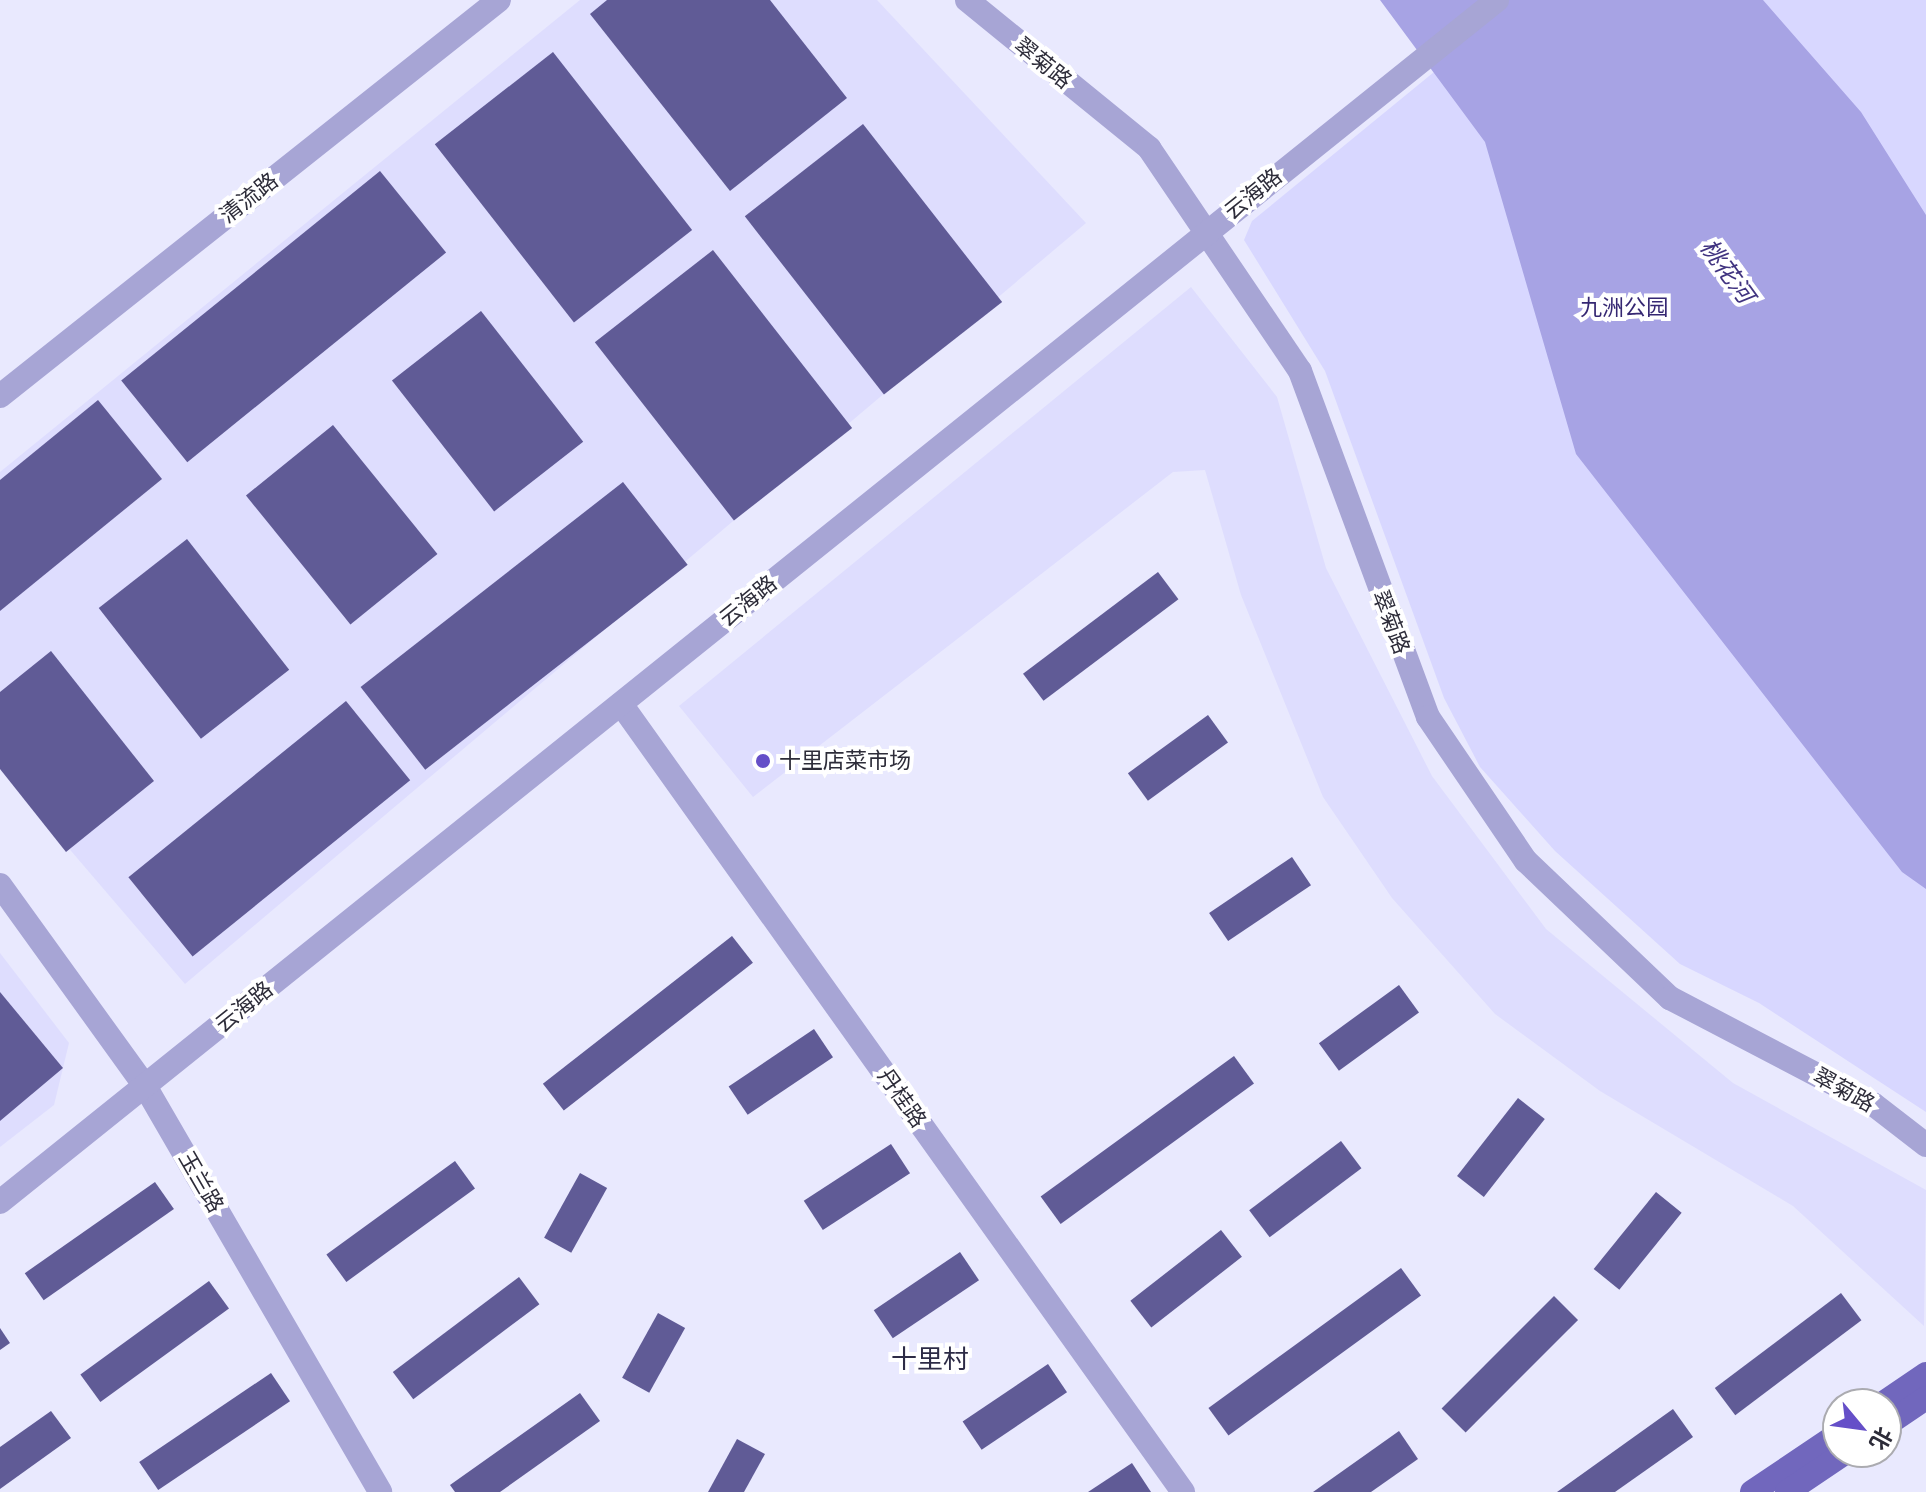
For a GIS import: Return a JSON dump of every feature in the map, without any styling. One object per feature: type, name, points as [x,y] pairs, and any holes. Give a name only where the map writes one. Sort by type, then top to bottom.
[{"type":"main road","points":[[1902,1390],[1926,1374]]},
{"type":"main road","points":[[1902,1414],[1926,1398]]},
{"type":"main road","points":[[1752,1492],[1822,1445]]},
{"type":"main road","points":[[1787,1492],[1822,1468]]},
{"type":"street","name":"清流路","points":[[0,396],[499,0]]},
{"type":"street","name":"翠菊路","points":[[967,0],[1149,148],[1300,371],[1428,717],[1526,861],[1670,998],[1873,1104],[1926,1145]]},
{"type":"street","name":"云海路","points":[[0,1202],[1497,0]]},
{"type":"street","name":"丹桂路","points":[[621,704],[1183,1492]]},
{"type":"street","name":"玉兰路","points":[[0,885],[145,1086],[380,1492]]},
{"type":"shaded area","points":[[580,0],[877,0],[1086,223],[185,984],[0,768],[0,472]]},
{"type":"shaded area","points":[[1191,287],[1277,397],[1326,568],[1432,776],[1546,929],[1733,1083],[1926,1190],[1924,1326],[1793,1206],[1600,1091],[1495,1014],[1392,898],[1323,797],[1241,595],[1205,470],[1173,472],[753,797],[679,706]]},
{"type":"shaded area","points":[[0,953],[69,1043],[54,1105],[0,1147]]},
{"type":"green space","name":"九洲公园","points":[[1522,0],[1926,0],[1926,1112],[1759,1003],[1680,964],[1555,851],[1480,767],[1444,698],[1325,371],[1244,240],[1252,221]]},
{"type":"water","name":"桃花河","points":[[1380,0],[1763,0],[1861,112],[1926,215],[1926,889],[1902,872],[1576,454],[1485,142]]},
{"type":"building","points":[[607,0],[770,0],[847,98],[730,191],[590,14]]},
{"type":"building","points":[[553,52],[692,230],[574,322],[435,144]]},
{"type":"building","points":[[863,124],[1002,302],[884,394],[745,216]]},
{"type":"building","points":[[380,171],[446,253],[187,462],[121,381]]},
{"type":"building","points":[[713,250],[852,428],[734,520],[595,342]]},
{"type":"building","points":[[481,311],[583,442],[494,511],[392,381]]},
{"type":"building","points":[[98,400],[162,479],[0,611],[0,480]]},
{"type":"building","points":[[333,425],[437,554],[350,624],[246,495]]},
{"type":"building","points":[[623,482],[688,565],[425,770],[361,687]]},
{"type":"building","points":[[187,539],[289,670],[201,739],[99,608]]},
{"type":"building","points":[[1158,572],[1178,599],[1043,701],[1023,674]]},
{"type":"building","points":[[51,651],[154,781],[66,852],[0,769],[0,692]]},
{"type":"building","points":[[346,701],[410,780],[193,956],[128,877]]},
{"type":"building","points":[[1208,715],[1228,743],[1148,801],[1128,773]]},
{"type":"building","points":[[1292,857],[1311,885],[1228,941],[1209,913]]},
{"type":"building","points":[[732,936],[753,963],[564,1111],[543,1084]]},
{"type":"building","points":[[1399,985],[1419,1013],[1339,1071],[1319,1043]]},
{"type":"building","points":[[0,992],[63,1068],[0,1121]]},
{"type":"building","points":[[814,1029],[833,1057],[748,1115],[729,1087]]},
{"type":"building","points":[[1234,1056],[1254,1084],[1061,1224],[1041,1196]]},
{"type":"building","points":[[1518,1098],[1545,1119],[1484,1197],[1457,1176]]},
{"type":"building","points":[[1341,1141],[1361,1168],[1270,1237],[1249,1210]]},
{"type":"building","points":[[891,1144],[910,1173],[823,1230],[804,1201]]},
{"type":"building","points":[[455,1161],[475,1189],[346,1282],[326,1254]]},
{"type":"building","points":[[580,1173],[607,1188],[571,1253],[544,1238]]},
{"type":"building","points":[[155,1182],[174,1209],[44,1300],[25,1273]]},
{"type":"building","points":[[1656,1192],[1682,1213],[1619,1290],[1594,1269]]},
{"type":"building","points":[[1221,1230],[1242,1257],[1151,1328],[1130,1301]]},
{"type":"building","points":[[960,1252],[979,1280],[893,1338],[874,1310]]},
{"type":"building","points":[[1401,1268],[1421,1296],[1228,1435],[1208,1408]]},
{"type":"building","points":[[519,1277],[539,1304],[413,1399],[393,1372]]},
{"type":"building","points":[[209,1281],[229,1309],[100,1402],[80,1374]]},
{"type":"building","points":[[1841,1293],[1861,1320],[1735,1415],[1715,1388]]},
{"type":"building","points":[[1554,1296],[1578,1320],[1466,1432],[1442,1408]]},
{"type":"building","points":[[658,1313],[685,1328],[649,1393],[622,1378]]},
{"type":"building","points":[[0,1328],[10,1343],[0,1350]]},
{"type":"building","points":[[1048,1364],[1067,1392],[982,1450],[963,1422]]},
{"type":"building","points":[[271,1373],[290,1401],[158,1490],[139,1462]]},
{"type":"building","points":[[580,1393],[600,1421],[500,1492],[455,1492],[450,1485]]},
{"type":"building","points":[[1673,1409],[1693,1437],[1615,1492],[1557,1492]]},
{"type":"building","points":[[51,1411],[71,1438],[0,1489],[0,1447]]},
{"type":"building","points":[[1399,1431],[1418,1459],[1371,1492],[1313,1492]]},
{"type":"building","points":[[737,1439],[765,1454],[744,1492],[708,1492]]},
{"type":"building","points":[[1132,1463],[1151,1492],[1088,1492]]},
{"type":"place","name":"十里店菜市场","points":[[763,761]]},
{"type":"district","name":"十里村","points":[[930,1360]]}]
